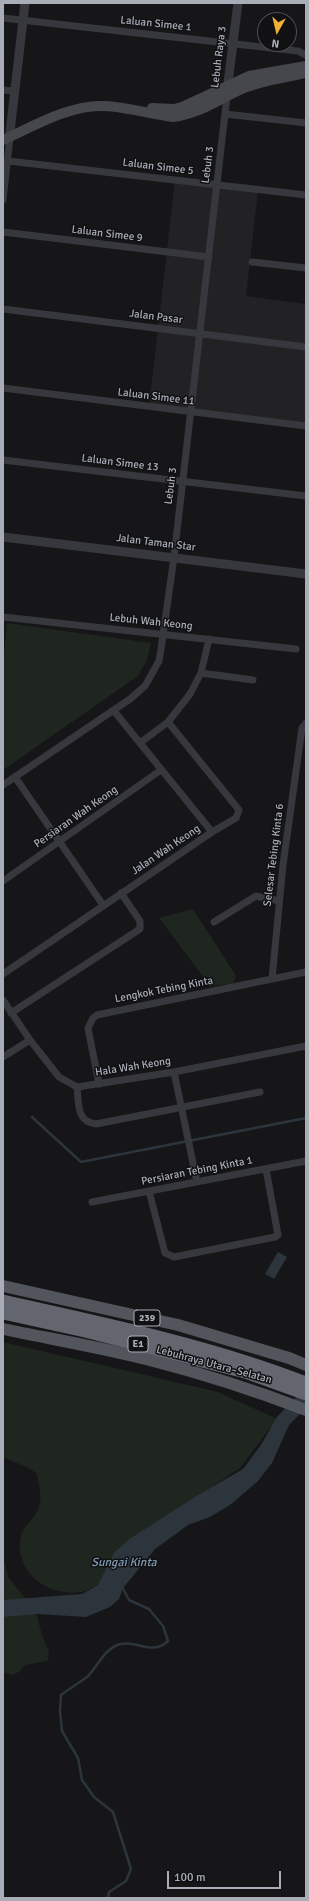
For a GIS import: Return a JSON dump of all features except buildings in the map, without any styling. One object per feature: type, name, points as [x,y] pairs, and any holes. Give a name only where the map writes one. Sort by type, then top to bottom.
[{"type":"highway","name":"Lebuhraya Utara–Selatan","points":[[3,1302],[116,1326],[228,1356],[273,1375],[306,1394]]},
{"type":"highway","name":"Lebuhraya Utara–Selatan","points":[[3,1313],[85,1330],[245,1372],[273,1375],[306,1382]]},
{"type":"main road","points":[[6,136],[79,105],[108,102],[174,109],[192,103],[249,76],[306,66]]},
{"type":"main road","points":[[6,136],[74,110],[88,107],[112,107],[173,117],[193,113],[251,85],[306,73]]},
{"type":"main road","name":"239","points":[[3,1286],[178,1325],[289,1358],[306,1365]]},
{"type":"main road","points":[[3,1329],[145,1359],[266,1395],[306,1410]]},
{"type":"street","points":[[3,200],[8,161],[6,136],[15,91],[25,3]]},
{"type":"street","name":"Lebuh Raya 3","points":[[225,114],[238,3]]},
{"type":"street","name":"Laluan Simee 1","points":[[3,18],[298,50],[306,56]]},
{"type":"street","points":[[3,90],[15,91]]},
{"type":"street","points":[[225,114],[306,123]]},
{"type":"street","name":"Lebuh 3","points":[[3,785],[114,711],[145,686],[159,661],[174,557],[225,114]]},
{"type":"street","name":"Laluan Simee 5","points":[[8,161],[306,195]]},
{"type":"street","name":"Laluan Simee 9","points":[[3,232],[209,257]]},
{"type":"street","points":[[252,262],[306,268]]},
{"type":"street","name":"Jalan Pasar","points":[[3,309],[306,347]]},
{"type":"street","name":"Laluan Simee 11","points":[[3,388],[190,413],[306,426]]},
{"type":"street","name":"Laluan Simee 13","points":[[3,460],[306,496]]},
{"type":"street","name":"Jalan Taman Star","points":[[3,537],[306,574]]},
{"type":"street","name":"Lebuh Wah Keong","points":[[3,617],[296,649]]},
{"type":"street","points":[[140,743],[168,722],[190,694],[201,673],[209,640]]},
{"type":"street","points":[[201,673],[252,680]]},
{"type":"street","name":"Jalan Wah Keong","points":[[3,974],[212,832],[114,711]]},
{"type":"street","points":[[168,722],[239,810],[236,818],[212,832]]},
{"type":"street","name":"Selesar Tebing Kinta 6","points":[[272,979],[279,901],[301,734],[302,728],[306,723]]},
{"type":"street","name":"Persiaran Wah Keong","points":[[3,881],[161,770]]},
{"type":"street","points":[[15,777],[103,905]]},
{"type":"street","points":[[11,1013],[140,928],[140,921],[121,893]]},
{"type":"street","points":[[214,922],[256,896],[279,901]]},
{"type":"street","name":"Lengkok Tebing Kinta","points":[[100,1084],[88,1028],[93,1018],[97,1015],[306,972]]},
{"type":"street","points":[[3,1000],[30,1040],[59,1077],[77,1087],[80,1111],[84,1120],[88,1123],[96,1124],[260,1092]]},
{"type":"street","points":[[3,1057],[30,1040]]},
{"type":"street","name":"Hala Wah Keong","points":[[77,1087],[174,1072],[306,1046]]},
{"type":"street","points":[[174,1072],[198,1182]]},
{"type":"street","name":"Persiaran Tebing Kinta 1","points":[[92,1202],[306,1161]]},
{"type":"street","points":[[149,1191],[165,1253],[174,1257],[275,1237],[278,1235],[266,1169]]},
{"type":"shaded area","points":[[175,180],[258,191],[246,296],[306,304],[306,426],[149,407]]},
{"type":"shaded area","points":[[7,623],[151,643],[147,660],[138,676],[3,770],[3,665]]},
{"type":"shaded area","points":[[193,909],[236,976],[233,984],[210,986],[159,918]]},
{"type":"shaded area","points":[[3,1342],[218,1392],[277,1419],[240,1468],[198,1496],[99,1584],[82,1592],[69,1593],[57,1590],[45,1586],[35,1579],[28,1571],[22,1560],[20,1548],[21,1535],[38,1509],[40,1504],[40,1492],[37,1474],[29,1468],[3,1457]]},
{"type":"shaded area","points":[[3,1554],[8,1577],[36,1612],[42,1635],[49,1652],[48,1661],[25,1665],[19,1672],[12,1675],[3,1672]]},
{"type":"water","points":[[278,1252],[287,1257],[274,1279],[265,1274]]},
{"type":"water","name":"Sungai Kinta","points":[[306,1387],[306,1408],[289,1425],[272,1463],[258,1481],[230,1505],[210,1517],[188,1525],[155,1549],[123,1588],[119,1599],[110,1607],[86,1617],[37,1614],[3,1617],[3,1600],[82,1594],[98,1585],[114,1553],[128,1540],[198,1495],[243,1469],[261,1445],[277,1417]]},
{"type":"waterway","points":[[32,1117],[81,1162],[306,1118]]},
{"type":"waterway","points":[[108,1898],[109,1892],[126,1881],[131,1869],[113,1812],[94,1797],[82,1780],[78,1758],[62,1731],[60,1711],[61,1695],[87,1677],[104,1655],[112,1648],[124,1643],[155,1647],[168,1641],[163,1626],[149,1609],[129,1600],[121,1585]]}]
